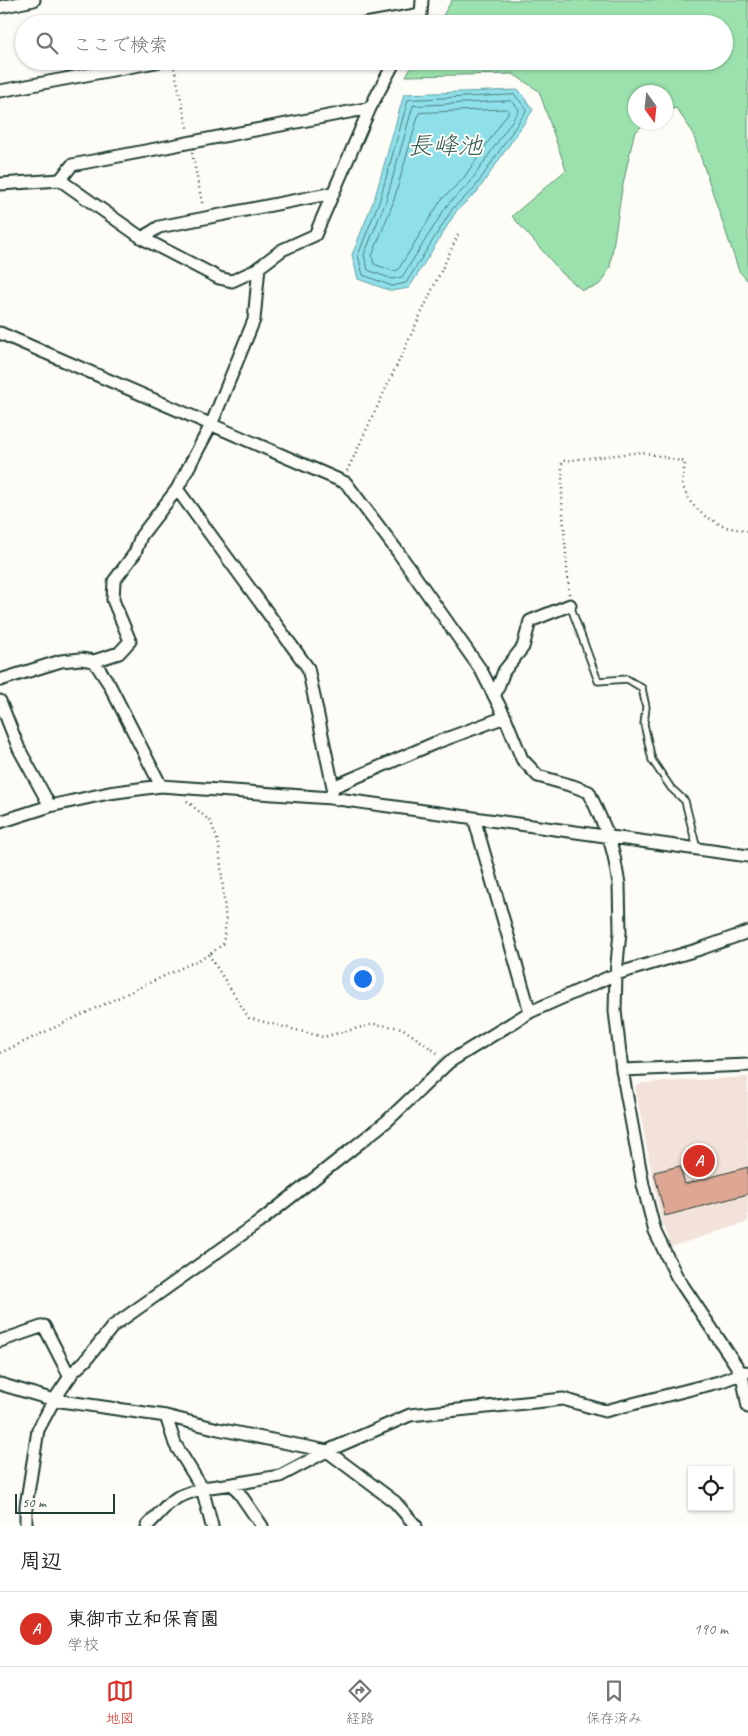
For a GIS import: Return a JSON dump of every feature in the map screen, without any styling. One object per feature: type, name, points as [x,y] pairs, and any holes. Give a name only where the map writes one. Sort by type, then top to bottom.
[{"type":"street","points":[[0,7],[34,0]]},
{"type":"street","points":[[419,15],[422,0]]},
{"type":"street","points":[[0,91],[113,70]]},
{"type":"street","points":[[0,184],[60,180],[142,238],[219,278],[232,281],[259,267],[282,250],[314,235],[370,108],[390,70]]},
{"type":"street","points":[[60,180],[72,165],[370,108]]},
{"type":"street","points":[[142,238],[159,227],[333,192]]},
{"type":"street","points":[[0,680],[61,661],[81,659],[94,661],[119,654],[130,641],[113,600],[114,581],[135,554],[141,536],[177,489],[211,425],[254,320],[259,267]]},
{"type":"street","points":[[0,333],[346,483],[398,552],[481,670],[495,695],[522,759],[538,776],[589,792],[608,837],[614,856],[619,884],[620,932],[615,1011],[622,1070],[643,1185],[655,1232],[677,1278],[745,1373],[748,1407]]},
{"type":"street","points":[[177,489],[308,668],[332,792]]},
{"type":"street","points":[[495,695],[504,671],[523,648],[530,621],[570,605]]},
{"type":"street","points":[[94,661],[109,684],[161,786]]},
{"type":"street","points":[[0,702],[19,749],[50,806]]},
{"type":"street","points":[[332,792],[434,743],[505,717]]},
{"type":"street","points":[[0,822],[50,806],[161,786],[332,792],[474,818],[748,856]]},
{"type":"street","points":[[474,818],[530,1012]]},
{"type":"street","points":[[26,1526],[26,1506],[38,1430],[54,1400],[70,1377],[113,1326],[258,1223],[336,1162],[387,1121],[449,1062],[530,1012],[616,974],[700,950],[748,932]]},
{"type":"street","points":[[622,1070],[748,1065]]},
{"type":"street","points":[[0,1341],[44,1326],[70,1377]]},
{"type":"street","points":[[147,1526],[173,1500],[202,1488],[280,1476],[327,1451],[410,1415],[563,1399],[605,1410],[710,1384],[745,1373]]},
{"type":"street","points":[[0,1384],[54,1400],[166,1416],[218,1429],[327,1451],[395,1502],[416,1526]]},
{"type":"street","points":[[166,1416],[175,1444],[202,1488],[212,1526]]},
{"type":"street","points":[[233,1484],[262,1526]]},
{"type":"lane","points":[[570,605],[598,681],[627,679],[642,688],[646,707],[644,724],[652,760],[672,788],[685,802],[696,849]]},
{"type":"path","points":[[175,70],[205,218]]},
{"type":"path","points":[[342,482],[459,233]]},
{"type":"path","points":[[570,605],[562,502],[562,461],[642,452],[685,462],[682,485],[690,502],[705,516],[725,527],[748,530]]},
{"type":"path","points":[[0,1052],[209,955],[223,944],[226,922],[219,846],[211,822],[184,798],[175,787]]},
{"type":"path","points":[[209,955],[249,1018],[323,1037],[374,1024],[402,1028],[449,1062]]},
{"type":"shaded area","points":[[748,1077],[748,1222],[671,1247],[661,1220],[635,1087],[642,1083]]},
{"type":"green space","points":[[452,0],[748,0],[748,281],[739,271],[692,131],[676,108],[673,109],[673,85],[628,85],[628,130],[638,130],[634,134],[622,189],[610,267],[603,281],[597,286],[582,290],[562,273],[512,216],[566,170],[539,91],[513,74],[406,76],[410,70],[733,70],[733,15],[443,15]]},
{"type":"water","name":"長峰池","points":[[519,90],[533,110],[477,192],[457,210],[409,288],[391,291],[358,279],[352,255],[375,197],[404,94]]},
{"type":"building","points":[[680,1166],[685,1184],[748,1167],[748,1194],[665,1216],[654,1172]]},
{"type":"place","name":"東御市立和保育園","points":[[699,1161]]}]
